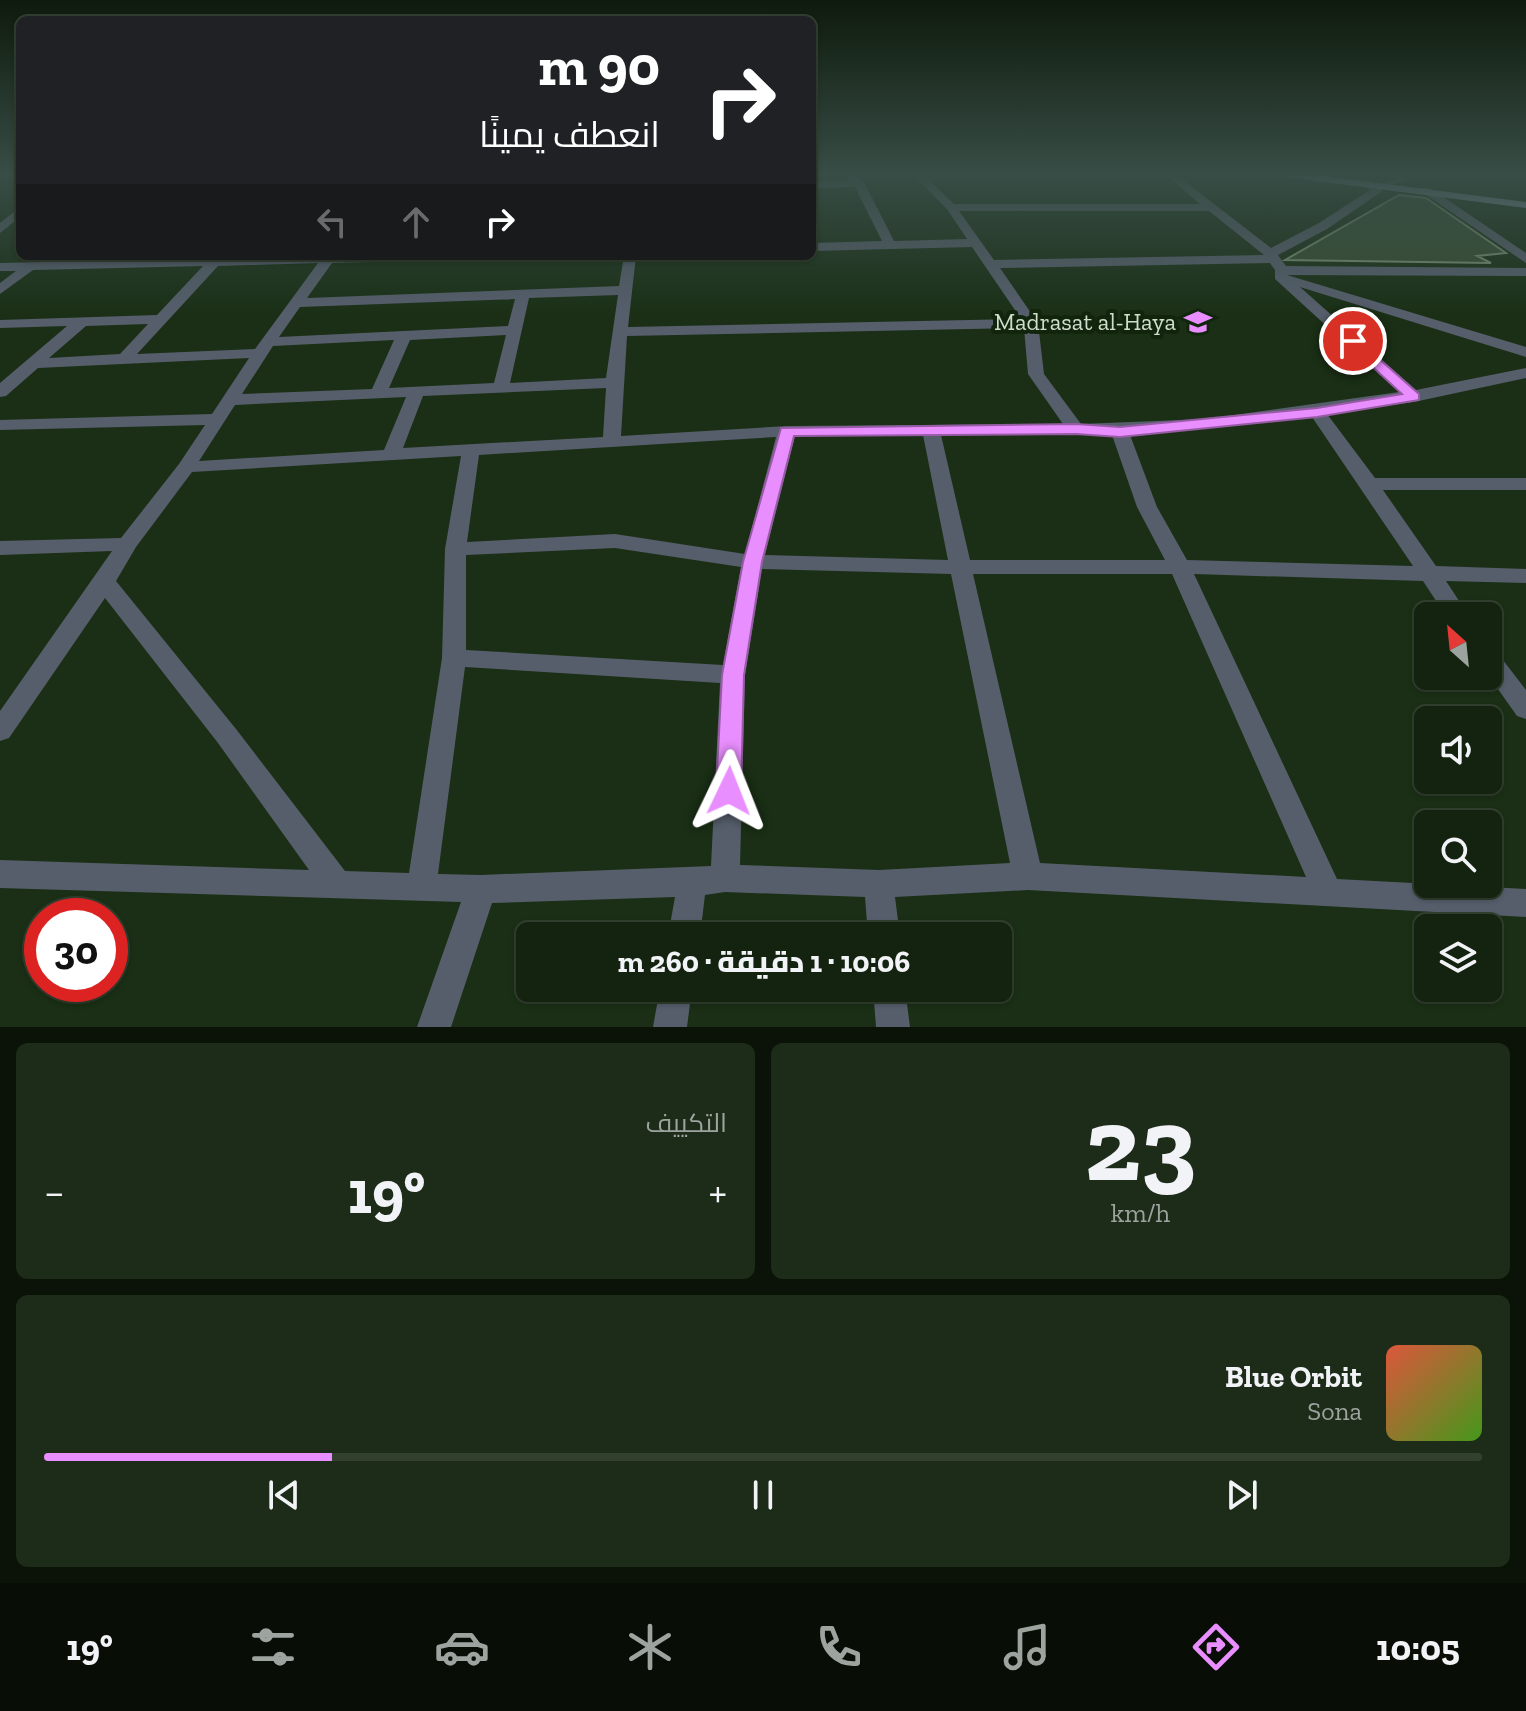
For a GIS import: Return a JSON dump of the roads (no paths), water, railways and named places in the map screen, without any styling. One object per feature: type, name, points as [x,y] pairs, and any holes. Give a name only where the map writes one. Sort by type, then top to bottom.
[{"type":"street","points":[[878,221],[890,245]]},
{"type":"street","points":[[960,221],[1031,323],[1036,374],[1076,429]]},
{"type":"street","points":[[1229,221],[1414,397]]},
{"type":"street","points":[[1277,265],[1331,221]]},
{"type":"street","points":[[1471,221],[1526,259]]},
{"type":"street","points":[[816,247],[975,243]]},
{"type":"street","points":[[57,265],[64,260]]},
{"type":"street","points":[[0,267],[272,260]]},
{"type":"street","points":[[0,731],[105,582],[127,544],[186,467],[264,348],[328,260]]},
{"type":"street","points":[[612,441],[614,383],[630,260]]},
{"type":"street","points":[[124,359],[214,262]]},
{"type":"street","points":[[990,264],[1277,265],[1526,272]]},
{"type":"street","points":[[1277,265],[1526,352]]},
{"type":"street","points":[[0,290],[30,266]]},
{"type":"street","points":[[296,303],[627,290]]},
{"type":"street","points":[[501,388],[523,294]]},
{"type":"street","points":[[0,324],[161,319]]},
{"type":"street","points":[[0,392],[81,322]]},
{"type":"street","points":[[621,332],[1031,323]]},
{"type":"street","points":[[34,363],[124,359],[404,335],[517,330]]},
{"type":"street","points":[[379,392],[404,335]]},
{"type":"street","points":[[186,467],[787,431],[1076,429],[1120,432],[1317,412],[1414,397],[1526,373]]},
{"type":"street","points":[[229,400],[614,383]]},
{"type":"street","points":[[392,453],[417,391]]},
{"type":"street","points":[[1317,412],[1448,602]]},
{"type":"street","points":[[0,425],[216,419]]},
{"type":"street","points":[[725,878],[733,675],[753,562],[787,431]]},
{"type":"street","points":[[931,432],[1028,876]]},
{"type":"street","points":[[1120,432],[1147,507],[1180,567],[1328,892]]},
{"type":"street","points":[[422,885],[454,658],[455,549],[471,450]]},
{"type":"street","points":[[1369,484],[1526,484]]},
{"type":"street","points":[[455,549],[615,541],[753,562],[960,567],[1180,567],[1429,576],[1526,576]]},
{"type":"street","points":[[0,548],[127,544]]},
{"type":"street","points":[[105,582],[227,736],[338,886]]},
{"type":"street","points":[[454,658],[733,675]]},
{"type":"street","points":[[1502,676],[1526,709]]},
{"type":"street","points":[[0,874],[481,889],[692,883],[725,878],[879,884],[1028,876],[1526,903]]},
{"type":"street","points":[[686,922],[692,883]]},
{"type":"street","points":[[879,884],[883,922]]},
{"type":"street","points":[[434,1027],[481,889]]},
{"type":"street","points":[[670,1027],[674,1002]]},
{"type":"street","points":[[890,1002],[893,1027]]},
{"type":"place","name":"Madrasat al-Haya","points":[[1198,322]]}]
